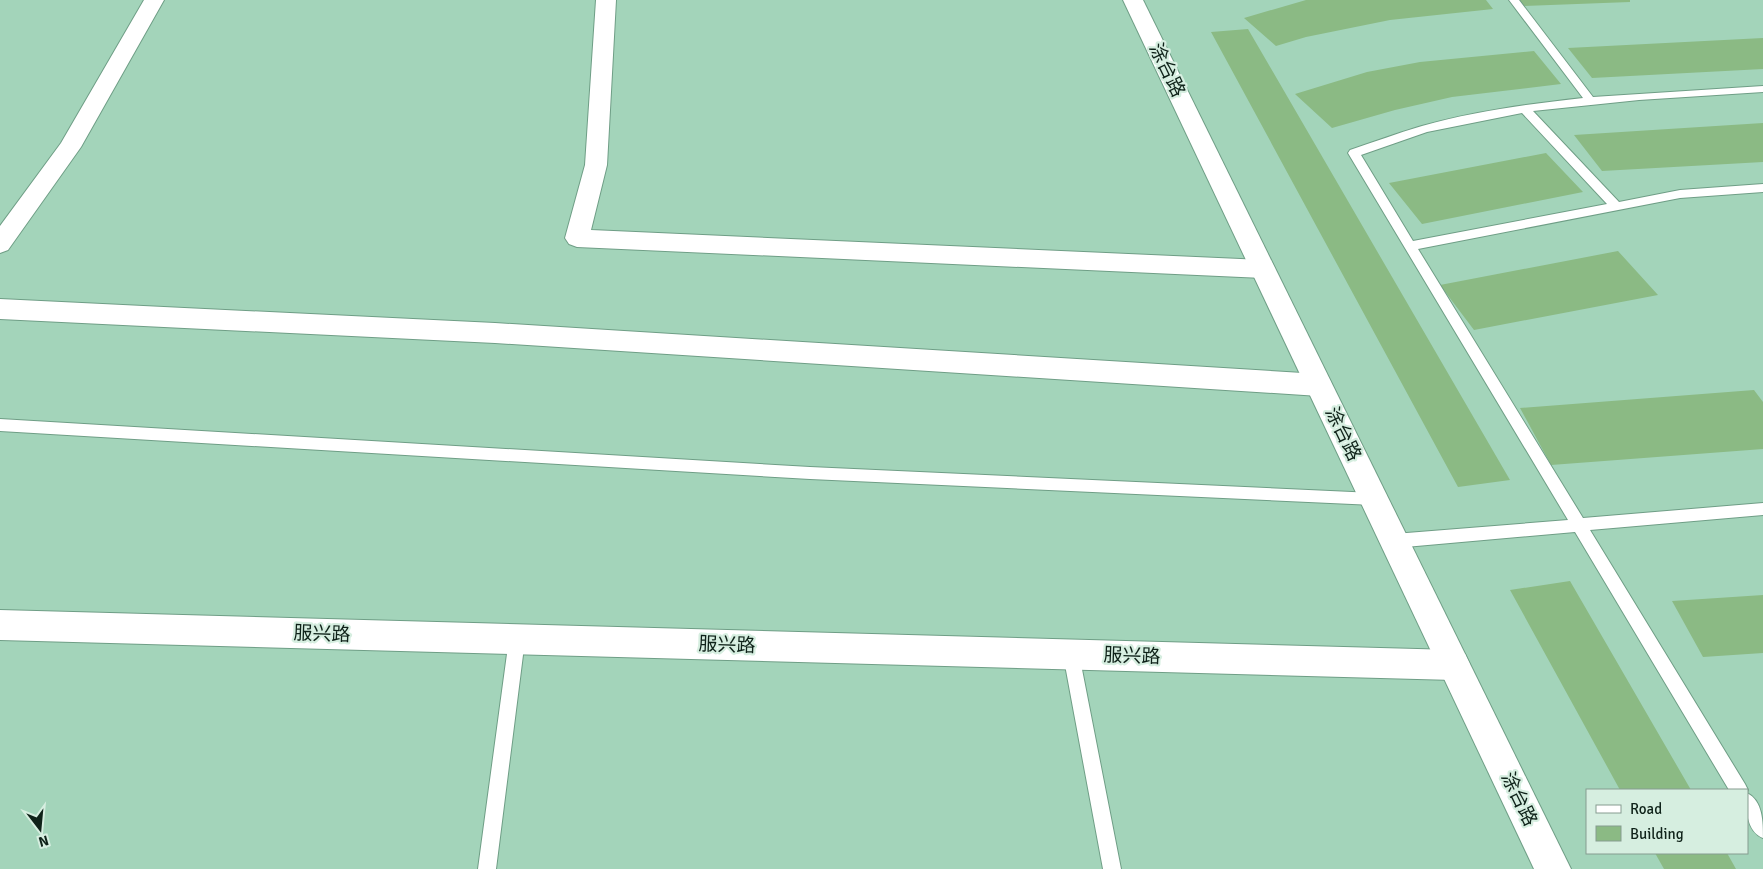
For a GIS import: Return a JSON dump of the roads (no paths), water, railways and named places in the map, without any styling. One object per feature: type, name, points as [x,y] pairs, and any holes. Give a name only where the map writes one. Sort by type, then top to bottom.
[{"type":"street","points":[[0,244],[70,147],[154,0]]},
{"type":"street","points":[[606,0],[596,165],[577,238],[1263,269]]},
{"type":"street","name":"涂台路","points":[[1133,0],[1553,869]]},
{"type":"street","points":[[0,309],[635,342],[1319,385]]},
{"type":"street","name":"服兴路","points":[[0,625],[1454,665]]},
{"type":"lane","points":[[1514,0],[1590,100]]},
{"type":"lane","points":[[1739,789],[1354,153],[1434,126],[1524,108],[1590,100],[1763,89]]},
{"type":"lane","points":[[1524,108],[1616,206]]},
{"type":"lane","points":[[1410,246],[1680,194],[1763,188]]},
{"type":"lane","points":[[0,426],[810,473],[1374,500]]},
{"type":"lane","points":[[1394,540],[1763,509]]},
{"type":"lane","points":[[487,869],[517,639]]},
{"type":"lane","points":[[1071,654],[1112,869]]},
{"type":"lane","points":[[1748,804],[1763,829]]}]
